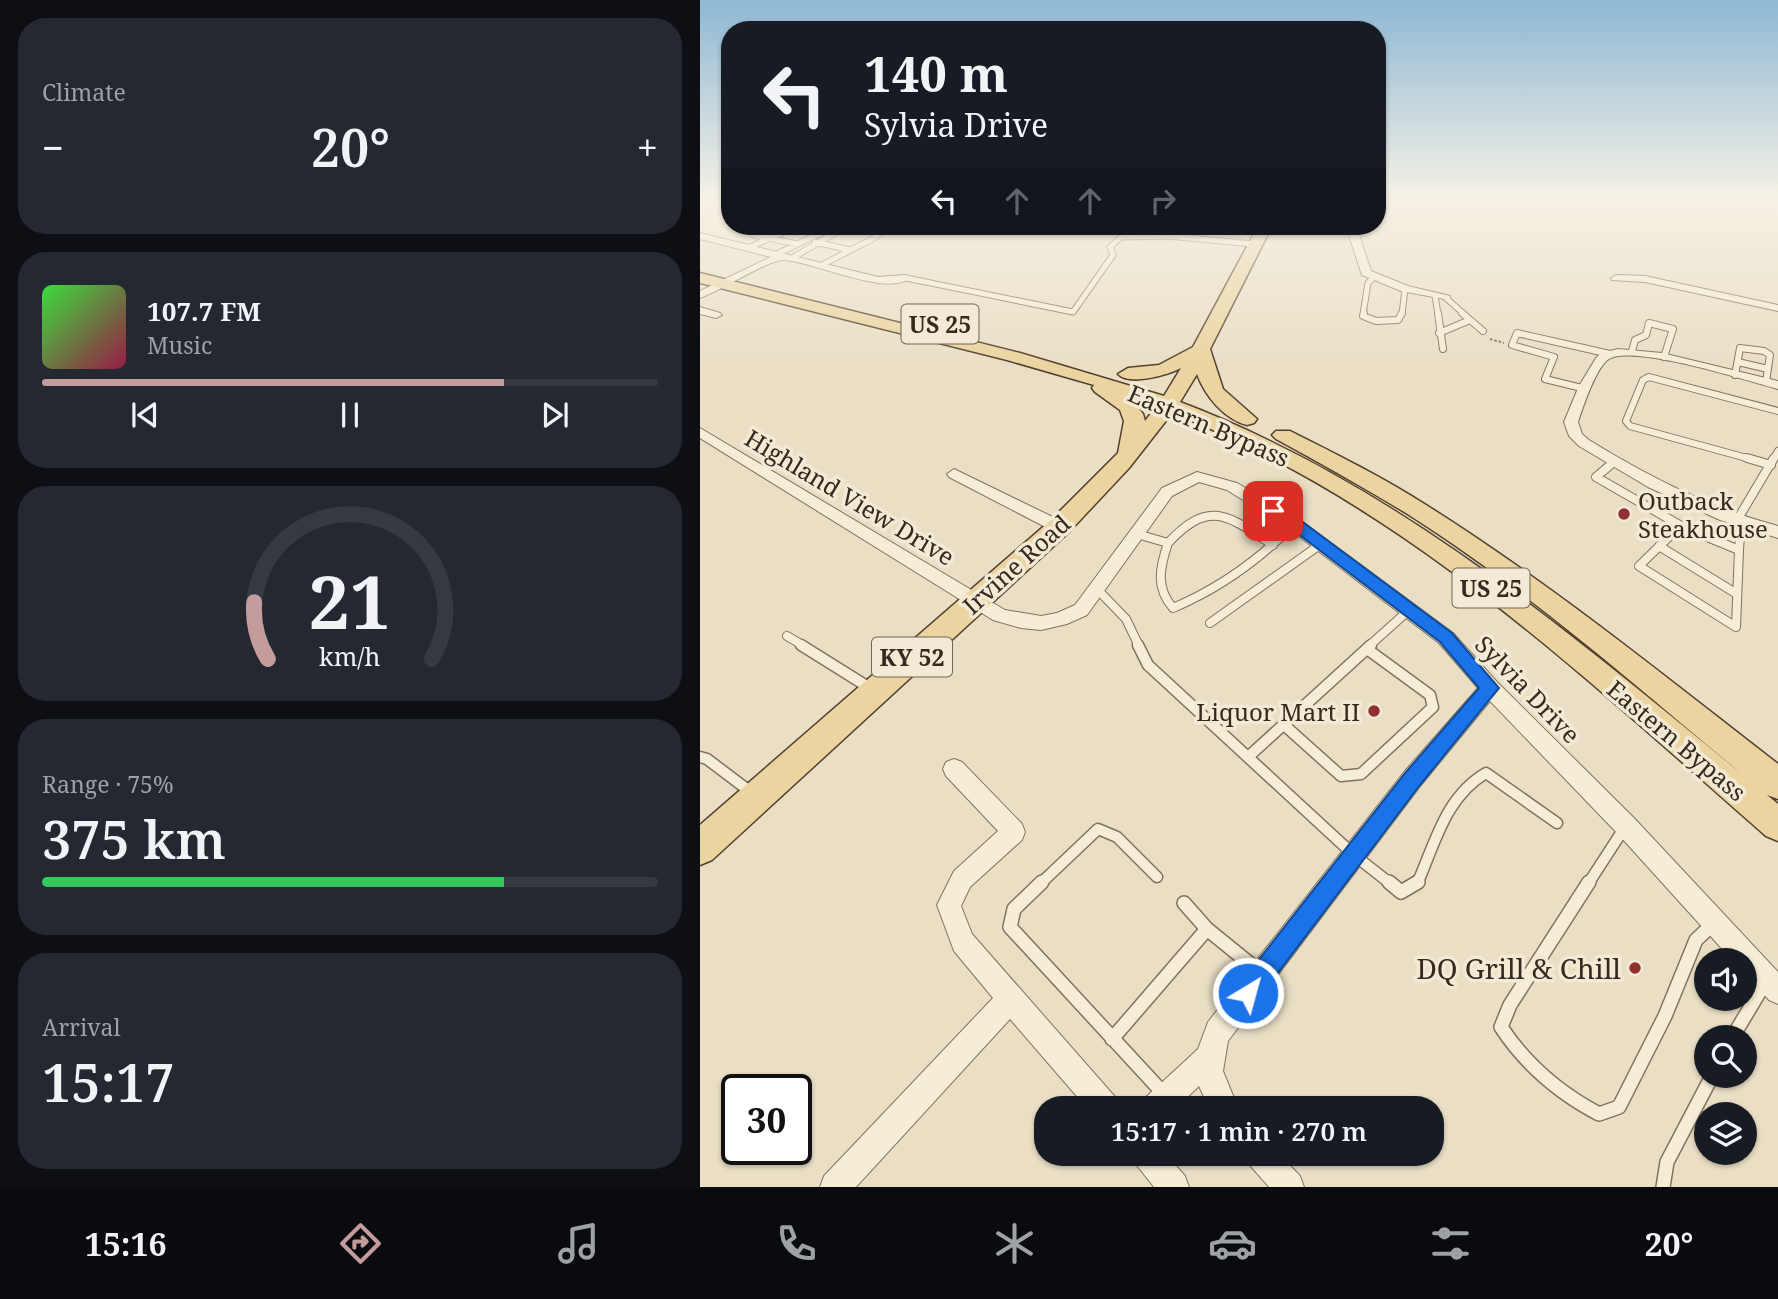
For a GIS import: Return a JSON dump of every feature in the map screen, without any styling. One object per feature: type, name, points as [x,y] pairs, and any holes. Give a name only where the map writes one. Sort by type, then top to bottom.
[{"type":"main road","name":"Irvine Road","points":[[700,848],[1059,527],[1121,463],[1173,397],[1201,350],[1249,254]]},
{"type":"main road","name":"Eastern Bypass","points":[[700,262],[1128,374],[1173,397],[1363,477],[1476,548],[1565,614],[1778,784]]},
{"type":"main road","name":"Eastern Bypass","points":[[700,278],[1173,397]]},
{"type":"main road","points":[[1128,374],[1164,370],[1201,350],[1207,380],[1212,390],[1244,427]]},
{"type":"main road","points":[[1063,369],[1112,394],[1134,415],[1136,432],[1121,463]]},
{"type":"main road","points":[[1121,463],[1177,428],[1200,425],[1244,427]]},
{"type":"main road","name":"Eastern Bypass","points":[[1244,427],[1352,493],[1473,574],[1542,628],[1778,825]]},
{"type":"street","points":[[778,254],[878,280],[906,278]]},
{"type":"street","points":[[1360,254],[1366,273],[1374,278],[1440,297]]},
{"type":"street","points":[[700,295],[784,256]]},
{"type":"street","points":[[1616,278],[1645,279],[1778,308]]},
{"type":"street","points":[[700,310],[716,316]]},
{"type":"street","points":[[1770,379],[1737,368],[1632,351],[1609,354],[1597,365],[1573,416],[1571,429],[1584,443],[1683,500],[1738,523],[1778,532]]},
{"type":"street","name":"Highland View Drive","points":[[700,432],[976,601]]},
{"type":"street","points":[[954,474],[1059,527]]},
{"type":"street","name":"Sylvia Drive","points":[[976,601],[1018,623],[1038,625],[1064,620],[1081,610],[1167,492],[1197,477],[1232,486],[1294,523],[1446,638],[1490,688],[1626,826],[1773,985]]},
{"type":"street","points":[[1167,1096],[1207,1059],[1218,1032],[1262,974],[1413,778],[1490,688]]},
{"type":"street","points":[[954,769],[1014,832],[962,879],[949,905],[963,942],[1095,1096]]},
{"type":"street","points":[[835,1187],[1010,999]]},
{"type":"street","points":[[1207,1059],[1209,1079],[1218,1096]]},
{"type":"street","points":[[1156,1166],[1174,1187]]},
{"type":"street","points":[[1270,1166],[1289,1187]]},
{"type":"lane","points":[[822,265],[842,254]]},
{"type":"lane","points":[[906,278],[1073,312],[1112,254]]},
{"type":"lane","points":[[1374,278],[1368,283],[1363,316],[1376,321],[1398,320],[1402,317],[1405,289]]},
{"type":"lane","points":[[1440,297],[1483,331]]},
{"type":"lane","points":[[1440,297],[1439,333],[1443,349]]},
{"type":"lane","points":[[1439,333],[1470,320]]},
{"type":"lane","points":[[1632,351],[1635,340],[1646,335],[1649,323],[1673,328],[1664,357]]},
{"type":"lane","points":[[1586,389],[1545,379],[1554,357],[1512,345],[1517,333],[1609,354]]},
{"type":"lane","points":[[1737,368],[1739,349],[1746,347],[1768,353],[1770,379]]},
{"type":"lane","points":[[1771,465],[1630,426],[1626,421],[1643,380],[1650,377],[1778,411]]},
{"type":"lane","points":[[1680,526],[1639,566],[1736,627],[1738,523],[1778,451]]},
{"type":"lane","points":[[1615,461],[1596,477],[1680,526],[1716,543],[1739,550]]},
{"type":"lane","points":[[1273,545],[1228,517],[1199,516],[1187,522],[1168,543],[1160,567],[1158,587],[1173,608],[1202,597],[1273,545],[1294,523]]},
{"type":"lane","points":[[1137,534],[1168,543]]},
{"type":"lane","points":[[1210,623],[1321,544]]},
{"type":"lane","points":[[1659,546],[1737,594]]},
{"type":"lane","points":[[1097,589],[1126,619],[1148,665],[1354,855],[1401,892],[1418,884],[1443,818],[1476,777],[1486,774],[1557,824]]},
{"type":"lane","points":[[1248,757],[1409,610]]},
{"type":"lane","points":[[787,636],[874,691]]},
{"type":"lane","points":[[1283,724],[1341,776],[1361,774],[1433,707],[1430,695],[1367,649]]},
{"type":"lane","points":[[700,757],[707,759],[757,796]]},
{"type":"lane","points":[[1626,826],[1510,1004],[1501,1027],[1514,1049],[1577,1103],[1599,1114],[1619,1107],[1665,1016],[1696,940],[1716,922]]},
{"type":"lane","points":[[1156,1096],[1112,1039],[1010,927],[1014,909],[1098,829],[1117,837],[1157,877]]},
{"type":"lane","points":[[1184,903],[1207,929],[1262,974]]},
{"type":"lane","points":[[1112,1039],[1207,929]]},
{"type":"lane","points":[[1739,1025],[1749,1006],[1773,985]]},
{"type":"lane","points":[[1663,1187],[1667,1162],[1706,1088]]},
{"type":"path","points":[[1483,331],[1490,339],[1512,345]]},
{"type":"place","name":"Outback Steakhouse","points":[[1624,514]]},
{"type":"place","name":"Liquor Mart II","points":[[1374,711]]},
{"type":"place","name":"DQ Grill & Chill","points":[[1635,968]]},
{"type":"route","points":[[1248,993],[1413,778],[1490,688],[1446,638],[1294,523],[1273,511]]}]
